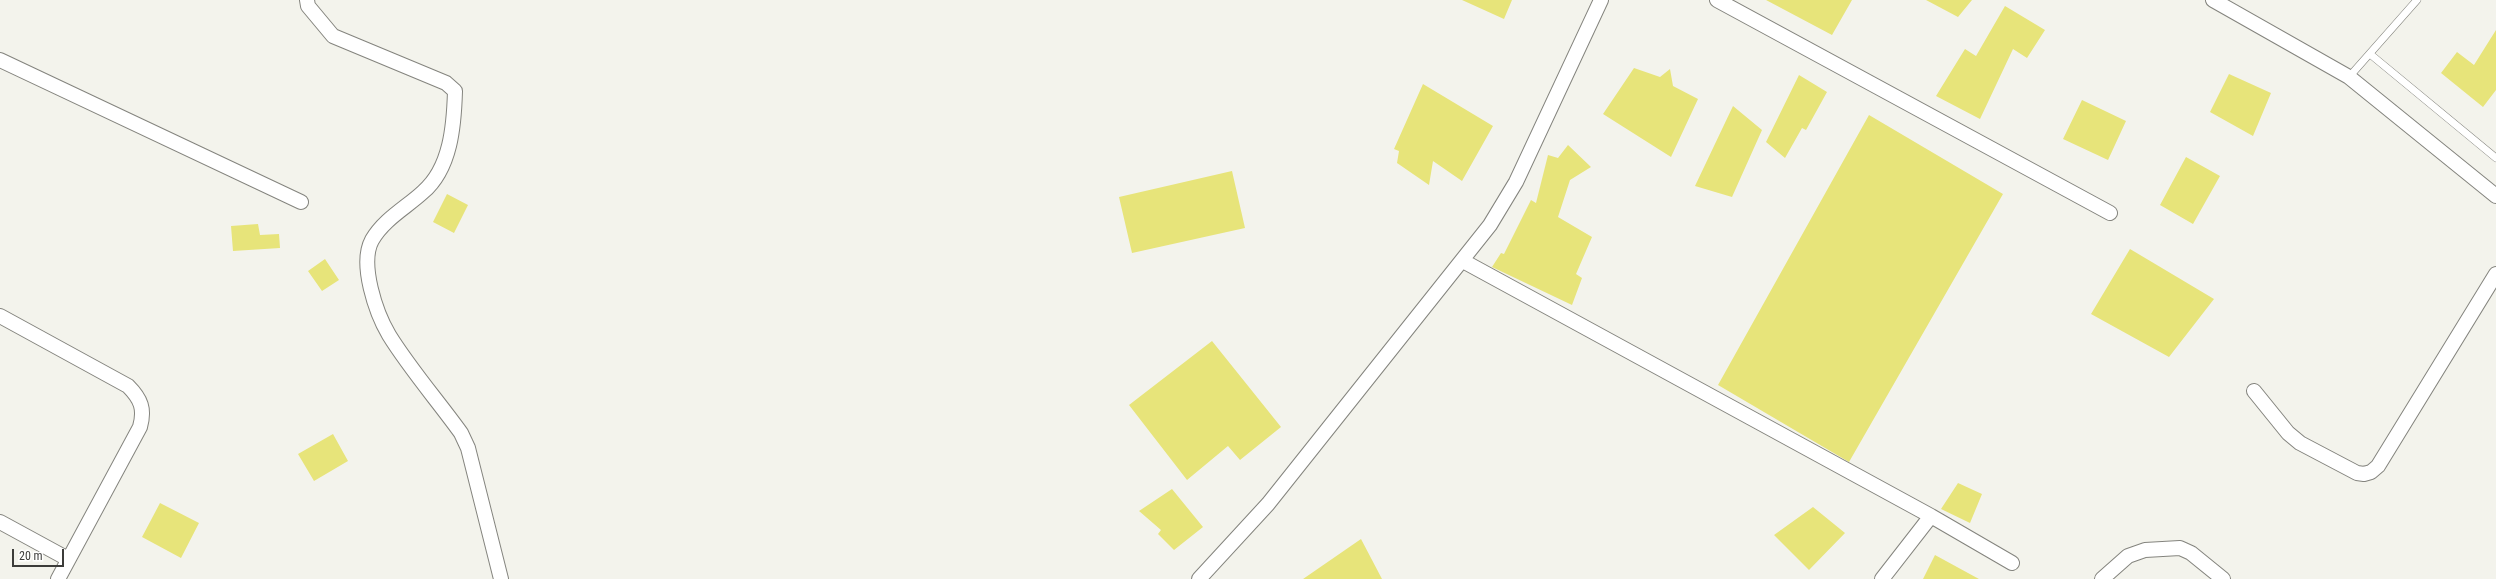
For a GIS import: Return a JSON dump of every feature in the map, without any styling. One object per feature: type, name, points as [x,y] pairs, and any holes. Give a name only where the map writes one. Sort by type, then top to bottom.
[{"type":"street","points":[[307,0],[308,6],[333,36],[446,83],[455,91],[451,138],[441,169],[424,192],[383,226],[372,240],[366,260],[368,278],[390,336],[462,433],[468,448],[501,579]]},
{"type":"street","points":[[1199,579],[1268,504],[1490,225],[1516,182],[1601,0]]},
{"type":"street","points":[[1717,0],[2110,213]]},
{"type":"street","points":[[2213,0],[2350,77],[2496,196]]},
{"type":"street","points":[[0,60],[301,202]]},
{"type":"street","points":[[1462,261],[1931,516],[2012,563]]},
{"type":"street","points":[[2254,391],[2293,438],[2350,470],[2364,474],[2371,472],[2378,466],[2496,274]]},
{"type":"street","points":[[0,316],[128,386],[142,404],[143,415],[140,427],[58,579]]},
{"type":"street","points":[[1882,579],[1931,516]]},
{"type":"street","points":[[0,522],[68,559]]},
{"type":"street","points":[[2102,579],[2128,556],[2145,550],[2166,548],[2180,548],[2191,553],[2223,579]]},
{"type":"lane","points":[[2350,77],[2418,0]]},
{"type":"lane","points":[[2370,54],[2496,158]]},
{"type":"building","points":[[1462,0],[1512,0],[1504,19]]},
{"type":"building","points":[[1766,0],[1852,0],[1832,35]]},
{"type":"building","points":[[1926,0],[1972,0],[1958,17]]},
{"type":"building","points":[[2005,6],[2045,30],[2027,58],[2013,49],[1980,119],[1936,96],[1965,49],[1976,56]]},
{"type":"building","points":[[2496,30],[2496,90],[2483,107],[2441,73],[2457,52],[2474,65]]},
{"type":"building","points":[[1634,68],[1660,77],[1670,69],[1673,86],[1698,99],[1671,157],[1603,114]]},
{"type":"building","points":[[2229,74],[2271,93],[2253,136],[2210,112]]},
{"type":"building","points":[[1799,75],[1827,92],[1806,130],[1802,128],[1785,158],[1766,142]]},
{"type":"building","points":[[1423,84],[1493,126],[1462,181],[1433,161],[1429,185],[1397,163],[1399,151],[1394,149]]},
{"type":"building","points":[[2082,100],[2126,121],[2108,160],[2063,139]]},
{"type":"building","points":[[1733,106],[1762,130],[1732,197],[1695,186]]},
{"type":"building","points":[[1869,115],[2003,194],[1849,462],[1718,385]]},
{"type":"building","points":[[1568,145],[1591,167],[1570,180],[1558,217],[1592,237],[1576,274],[1582,278],[1572,305],[1492,267],[1501,253],[1504,254],[1531,200],[1536,203],[1548,155],[1558,158]]},
{"type":"building","points":[[2186,157],[2220,176],[2193,224],[2160,205]]},
{"type":"building","points":[[1232,171],[1245,228],[1132,253],[1119,197]]},
{"type":"building","points":[[447,194],[468,205],[454,233],[433,222]]},
{"type":"building","points":[[258,224],[260,235],[279,234],[280,248],[233,251],[231,226]]},
{"type":"building","points":[[2130,249],[2214,299],[2169,357],[2091,314]]},
{"type":"building","points":[[325,259],[339,280],[322,291],[308,271]]},
{"type":"building","points":[[1212,341],[1281,427],[1240,460],[1228,446],[1187,480],[1129,405]]},
{"type":"building","points":[[333,434],[348,461],[314,481],[298,454]]},
{"type":"building","points":[[1958,483],[1982,494],[1970,523],[1941,509]]},
{"type":"building","points":[[1172,489],[1203,527],[1174,550],[1158,534],[1161,530],[1139,511]]},
{"type":"building","points":[[160,503],[199,523],[181,558],[142,537]]},
{"type":"building","points":[[1813,507],[1845,533],[1809,570],[1774,535]]},
{"type":"building","points":[[1361,539],[1382,579],[1303,579]]},
{"type":"building","points":[[1935,555],[1979,579],[1923,579]]}]
